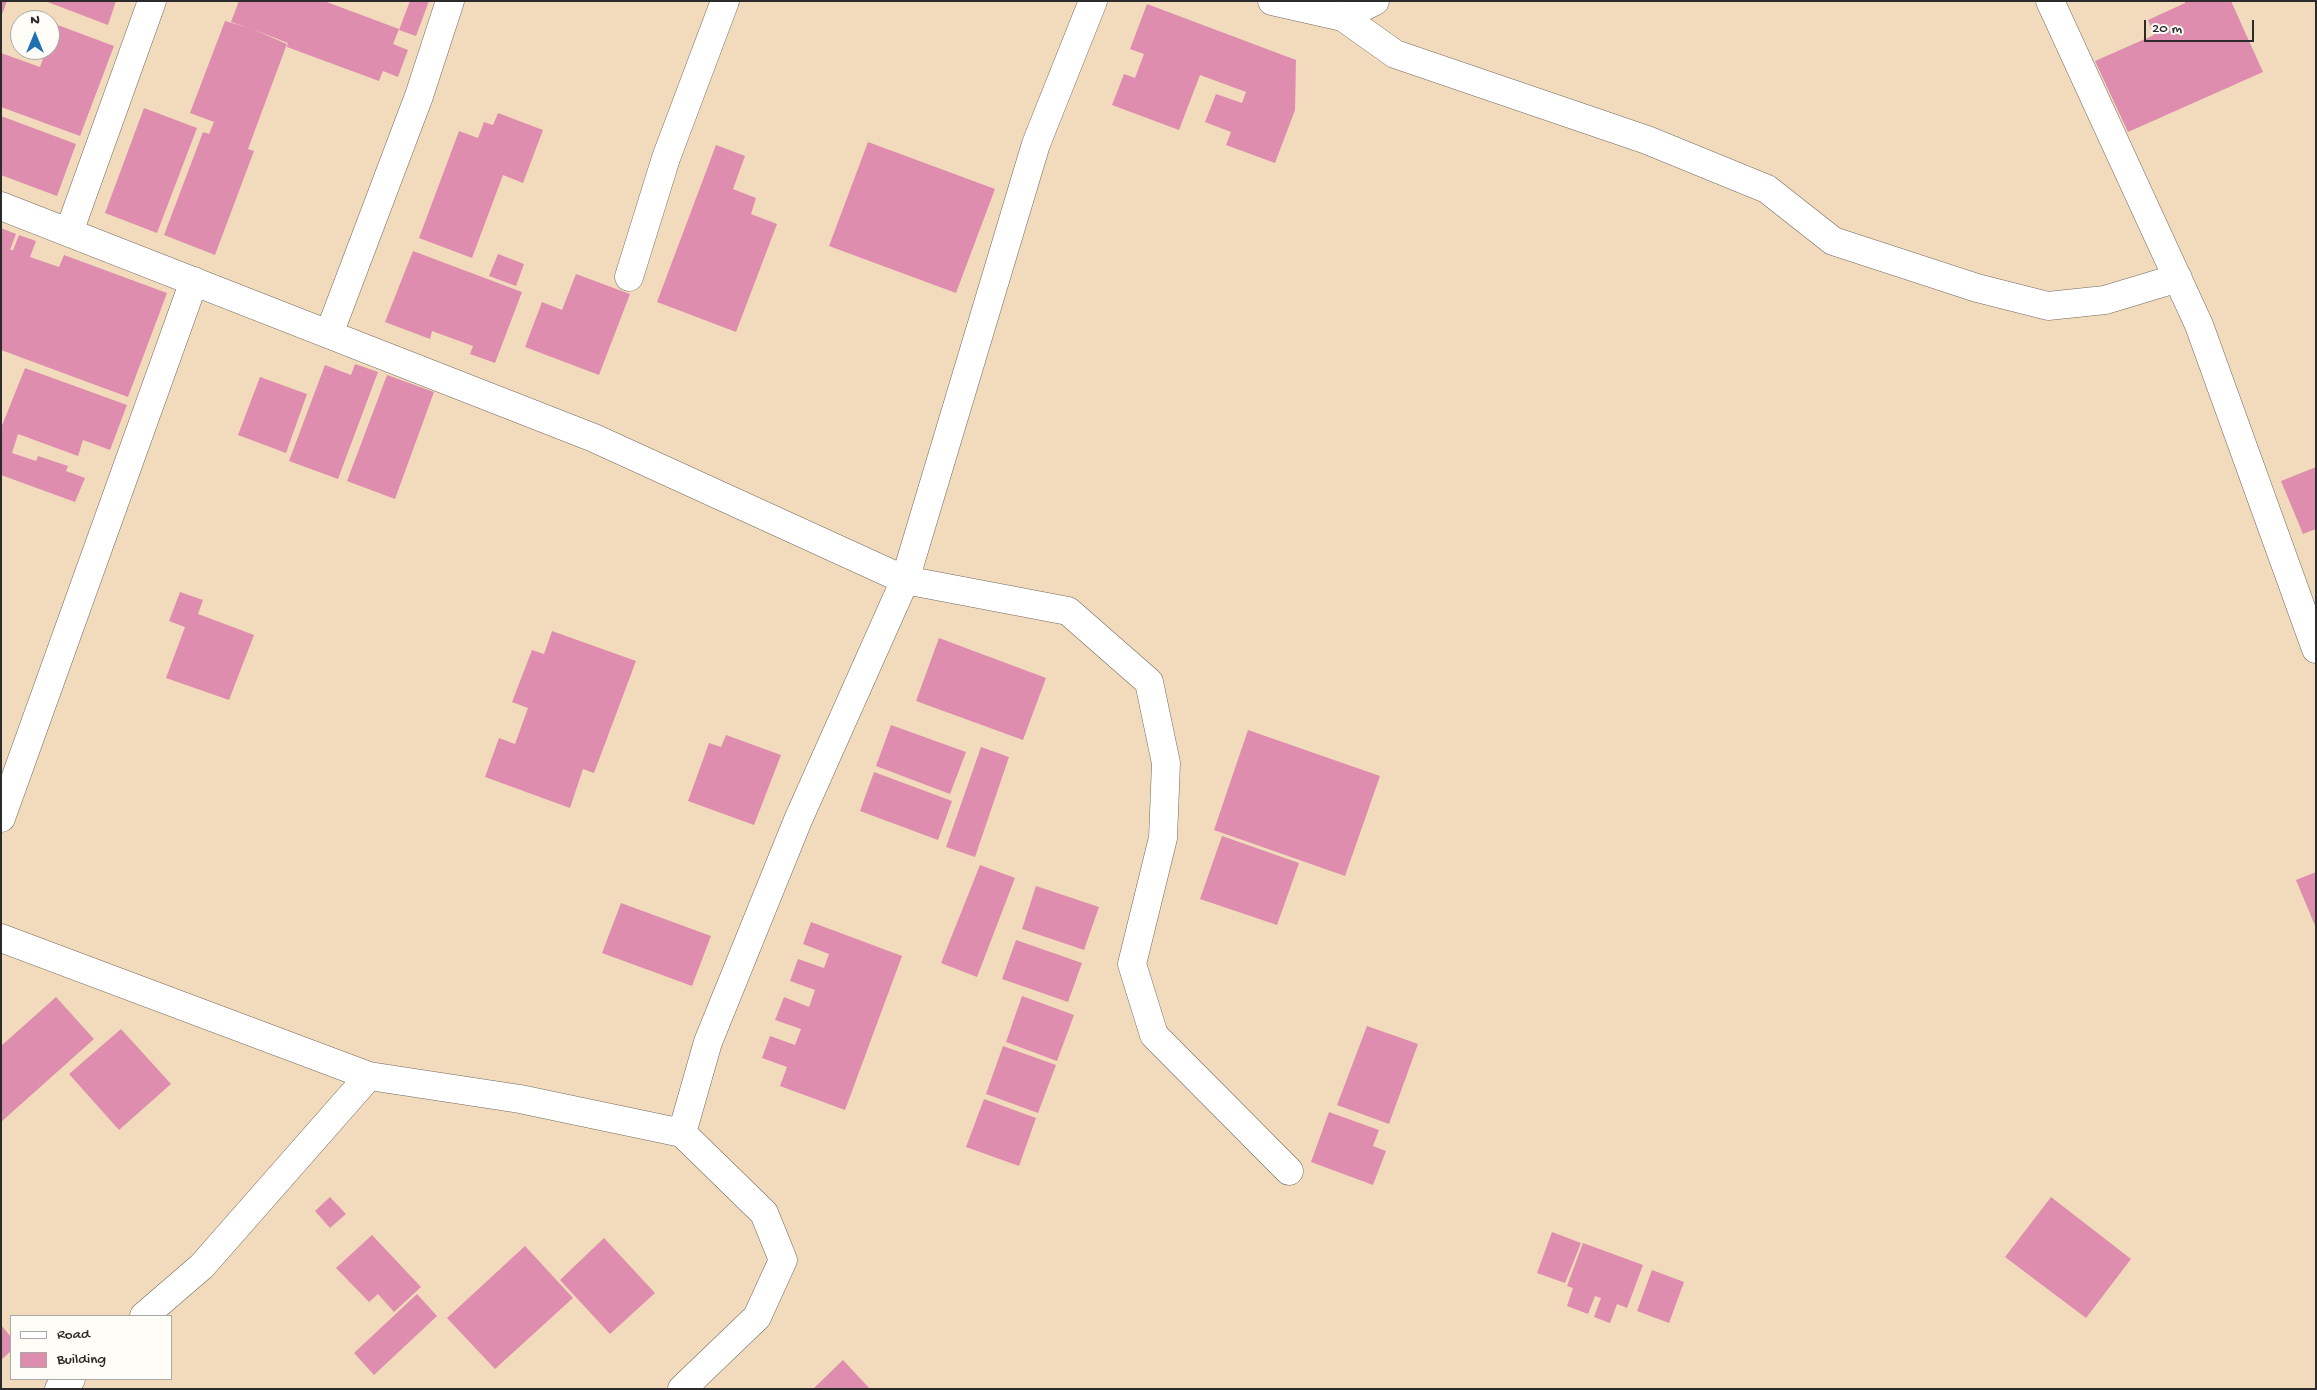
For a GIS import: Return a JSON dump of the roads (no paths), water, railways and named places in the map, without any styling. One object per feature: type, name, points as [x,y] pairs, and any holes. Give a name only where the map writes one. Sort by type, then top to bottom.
[{"type":"street","points":[[69,232],[152,1]]},
{"type":"street","points":[[329,334],[419,96],[450,1]]},
{"type":"street","points":[[629,277],[666,158],[725,1]]},
{"type":"street","points":[[682,1133],[708,1042],[794,829],[905,580],[1036,144],[1093,1]]},
{"type":"street","points":[[1272,1],[1343,18],[1395,54],[1647,140],[1767,190],[1833,241],[1977,288],[2048,306],[2105,300],[2178,278]]},
{"type":"street","points":[[1343,18],[1375,1]]},
{"type":"street","points":[[2050,1],[2199,325],[2316,649]]},
{"type":"street","points":[[1,206],[594,438],[905,580],[1068,611],[1149,682],[1166,763],[1163,838],[1132,964],[1154,1035],[1289,1171]]},
{"type":"street","points":[[1,818],[194,281]]},
{"type":"street","points":[[1,938],[369,1076],[520,1099],[682,1133],[764,1213],[783,1260],[757,1317],[682,1389]]},
{"type":"street","points":[[145,1315],[202,1266],[369,1076]]},
{"type":"street","points":[[59,1389],[70,1380]]}]
